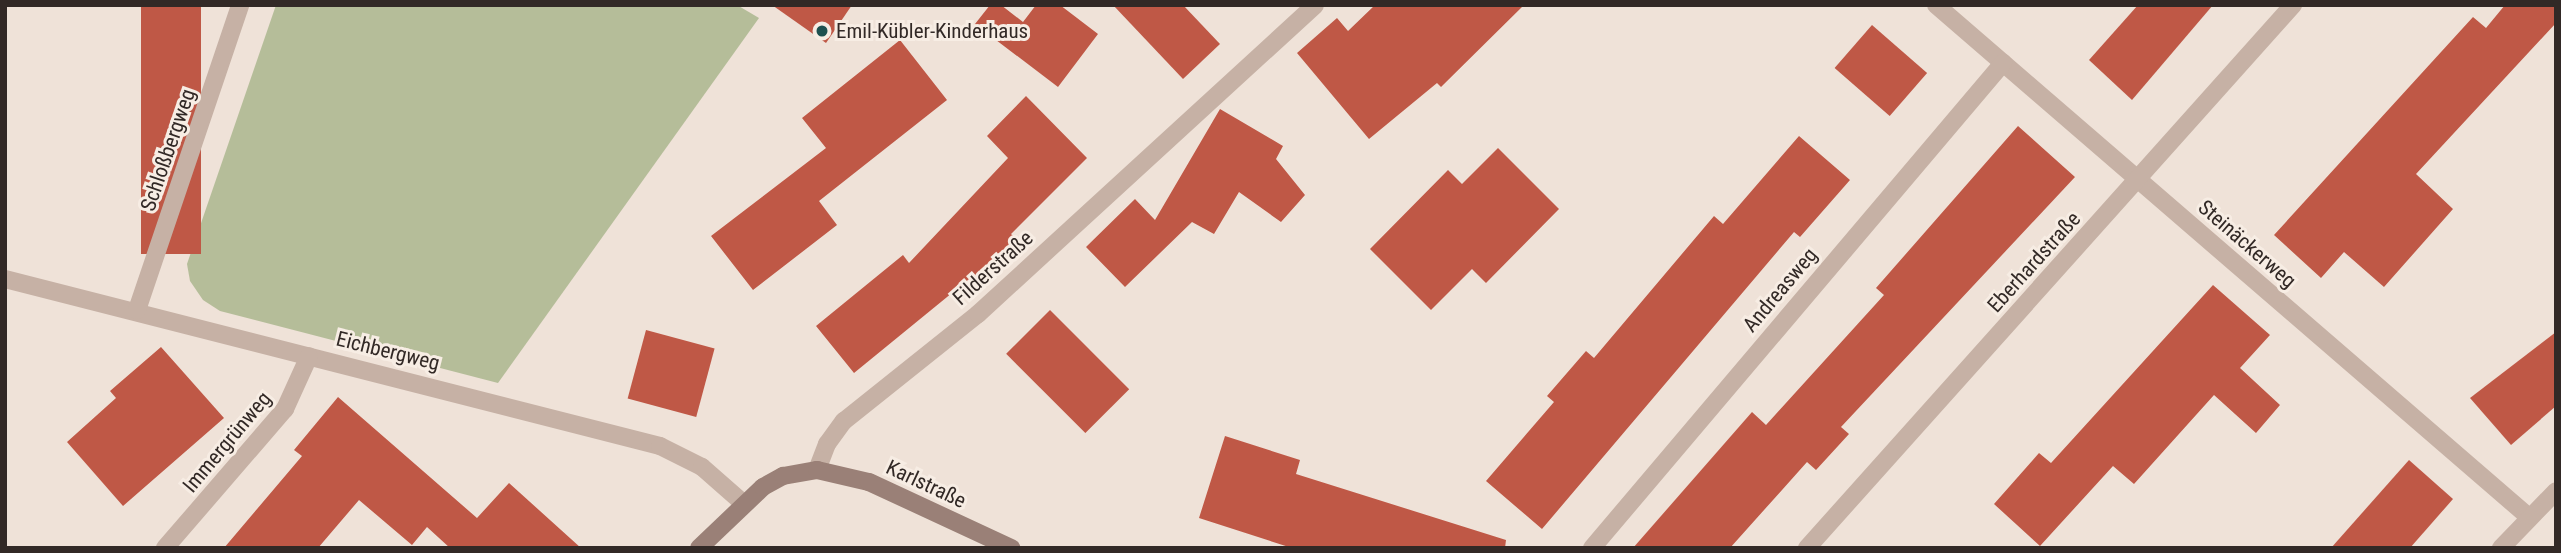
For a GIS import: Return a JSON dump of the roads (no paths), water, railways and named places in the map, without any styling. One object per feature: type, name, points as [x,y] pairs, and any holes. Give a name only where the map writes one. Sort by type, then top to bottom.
[{"type":"main road","points":[[699,548],[743,503],[783,476],[817,471]]},
{"type":"main road","name":"Karlstraße","points":[[817,471],[869,482],[1012,548]]},
{"type":"street","name":"Schloßbergweg","points":[[137,310],[240,5]]},
{"type":"street","name":"Filderstraße","points":[[817,471],[827,444],[844,421],[978,314],[1315,5]]},
{"type":"street","name":"Steinäckerweg","points":[[1936,5],[2529,517]]},
{"type":"street","name":"Eberhardstraße","points":[[1807,548],[2293,5]]},
{"type":"street","name":"Andreasweg","points":[[1592,548],[2003,63]]},
{"type":"street","name":"Eichbergweg","points":[[5,279],[137,310],[660,446],[702,467],[743,503]]},
{"type":"street","name":"Immergrünweg","points":[[165,548],[285,409],[309,356]]},
{"type":"street","points":[[2501,548],[2556,491]]},
{"type":"place","name":"Emil-Kübler-Kinderhaus","points":[[822,31]]}]
